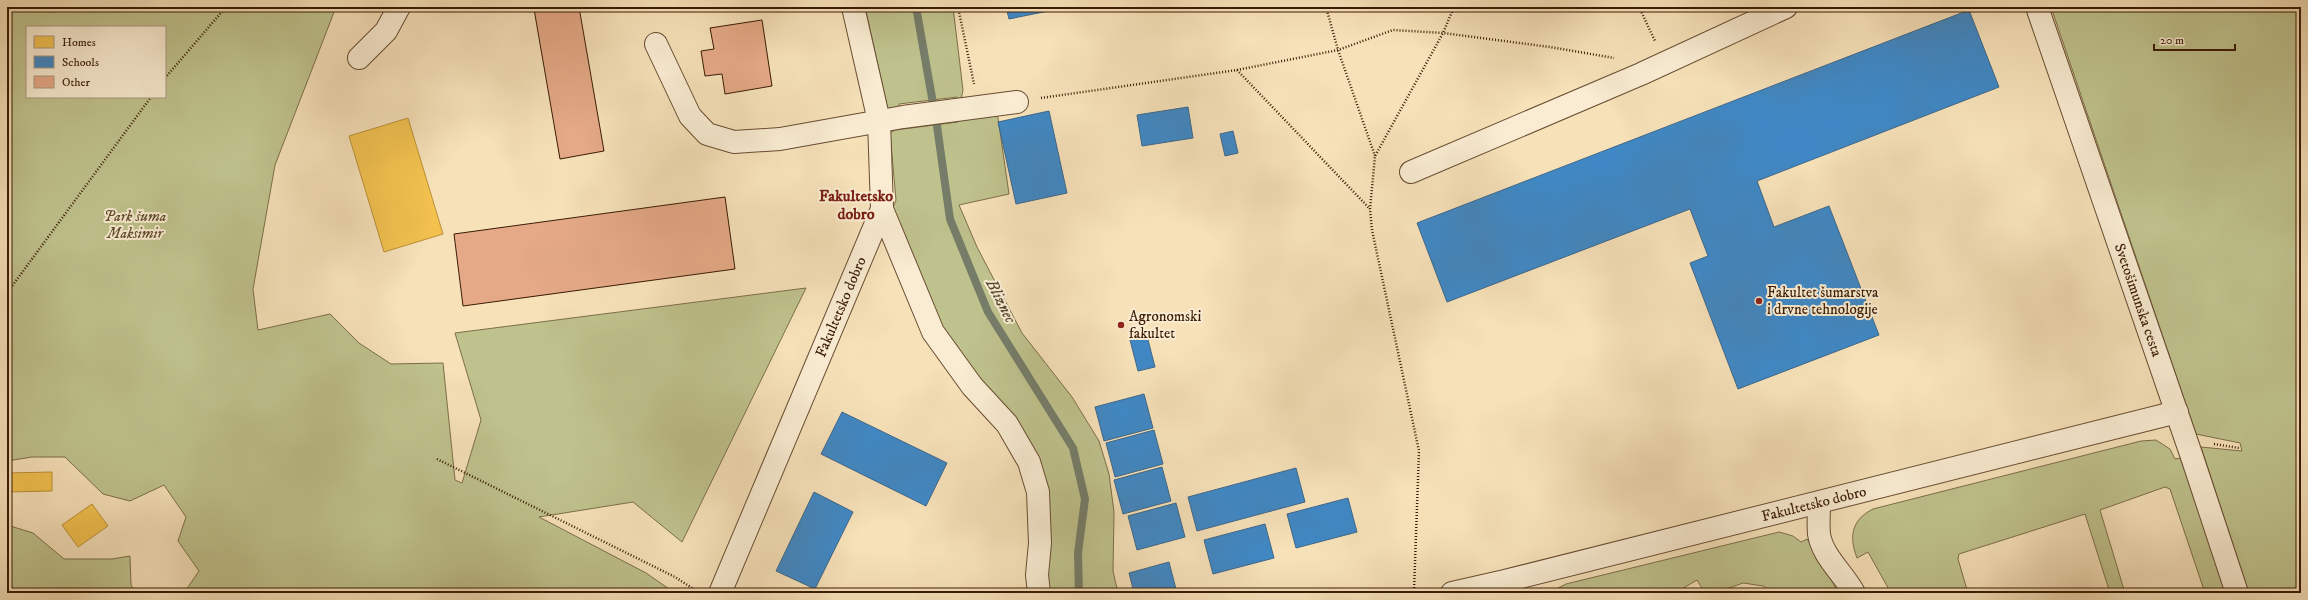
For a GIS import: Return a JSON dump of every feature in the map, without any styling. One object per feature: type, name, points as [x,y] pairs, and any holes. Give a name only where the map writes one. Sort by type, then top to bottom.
[{"type":"street","points":[[359,58],[386,32],[399,7]]},
{"type":"street","name":"Fakultetsko dobro","points":[[720,593],[882,209],[879,121],[853,7]]},
{"type":"street","points":[[1412,172],[1641,74],[1786,7]]},
{"type":"street","name":"Svetošimunska cesta","points":[[2037,7],[2177,412],[2237,593]]},
{"type":"street","points":[[656,44],[690,116],[707,134],[734,142],[780,139],[903,117],[1017,102]]},
{"type":"street","points":[[882,209],[933,332],[972,386],[1007,424],[1029,462],[1038,492],[1040,543],[1037,575],[1039,593]]},
{"type":"street","name":"Fakultetsko dobro","points":[[1452,593],[1506,587],[1819,503],[2177,412]]},
{"type":"street","points":[[1819,503],[1819,536],[1827,554],[1850,586]]},
{"type":"path","points":[[166,77],[226,7]]},
{"type":"path","points":[[958,7],[970,108]]},
{"type":"path","points":[[1326,7],[1338,50],[1375,156]]},
{"type":"path","points":[[1414,591],[1419,451],[1372,230],[1370,209],[1375,156],[1443,33],[1454,7]]},
{"type":"path","points":[[1639,7],[1665,63]]},
{"type":"path","points":[[1017,102],[1238,70],[1338,50],[1393,30],[1443,33],[1550,46],[1619,59],[1641,74]]},
{"type":"path","points":[[1238,70],[1370,209]]},
{"type":"path","points":[[7,293],[150,98]]},
{"type":"path","points":[[2212,444],[2239,448]]},
{"type":"path","points":[[437,459],[675,577],[701,593]]},
{"type":"green space","name":"Park šuma Maksimir","points":[[7,7],[336,7],[275,165],[253,289],[258,330],[330,314],[359,343],[391,364],[443,363],[455,480],[462,483],[481,420],[455,333],[806,288],[682,542],[633,502],[539,517],[646,573],[675,593],[184,593],[199,571],[178,541],[186,517],[164,485],[130,501],[103,494],[65,457],[32,457],[7,461]]},
{"type":"green space","points":[[865,7],[953,7],[963,90],[961,100],[959,101],[957,97],[899,104],[900,109],[888,110]]},
{"type":"green space","points":[[2051,7],[2301,7],[2301,593],[2249,593],[2201,447],[2242,451],[2240,443],[2196,434]]},
{"type":"green space","points":[[997,111],[1009,194],[959,205],[977,247],[1022,333],[1072,397],[1099,441],[1109,474],[1114,512],[1113,571],[1118,593],[1045,593],[1044,491],[948,348],[892,210],[896,200],[890,133],[895,130],[958,122],[957,116]]},
{"type":"green space","points":[[2156,440],[2170,449],[2175,459],[2181,458],[2225,593],[2205,593],[2170,489],[2165,487],[2100,510],[2125,593],[2110,593],[2085,514],[1959,554],[1958,559],[1968,593],[1891,593],[1868,552],[1857,558],[1853,543],[1854,530],[1860,518],[1873,509],[2141,441]]},
{"type":"green space","points":[[7,525],[33,533],[64,559],[112,559],[130,556],[131,585],[136,593],[7,593]]},
{"type":"green space","points":[[1779,532],[1793,536],[1801,542],[1807,539],[1839,593],[1776,593],[1763,586],[1743,583],[1715,593],[1705,593],[1697,580],[1675,593],[1548,593],[1566,584]]},
{"type":"building: Homes","points":[[408,118],[443,234],[384,252],[349,136]]},
{"type":"building: Homes","points":[[52,472],[52,491],[7,492],[7,473]]},
{"type":"building: Homes","points":[[92,504],[108,526],[78,547],[62,525]]},
{"type":"building: Schools","points":[[1006,7],[1063,7],[1063,8],[1009,19]]},
{"type":"building: Schools","points":[[1969,10],[1999,87],[1757,181],[1774,227],[1829,206],[1879,335],[1738,389],[1690,263],[1708,256],[1690,209],[1447,302],[1417,223]]},
{"type":"building: Schools","points":[[1188,107],[1193,138],[1142,146],[1137,115]]},
{"type":"building: Schools","points":[[1049,111],[1067,193],[1016,204],[998,122]]},
{"type":"building: Schools","points":[[1233,131],[1238,153],[1225,156],[1220,134]]},
{"type":"building: Schools","points":[[1146,332],[1155,367],[1138,371],[1129,336]]},
{"type":"building: Schools","points":[[1144,394],[1153,428],[1104,441],[1095,407]]},
{"type":"building: Schools","points":[[842,412],[947,463],[926,506],[821,454]]},
{"type":"building: Schools","points":[[1154,430],[1163,464],[1115,477],[1106,443]]},
{"type":"building: Schools","points":[[1162,467],[1171,501],[1123,514],[1114,480]]},
{"type":"building: Schools","points":[[1296,468],[1305,502],[1197,531],[1188,497]]},
{"type":"building: Schools","points":[[814,492],[853,512],[815,589],[776,571]]},
{"type":"building: Schools","points":[[1348,498],[1357,532],[1296,548],[1287,514]]},
{"type":"building: Schools","points":[[1176,503],[1185,537],[1137,550],[1128,516]]},
{"type":"building: Schools","points":[[1265,524],[1274,558],[1213,574],[1204,540]]},
{"type":"building: Schools","points":[[1169,562],[1177,593],[1134,593],[1129,573]]},
{"type":"building: Other","points":[[548,7],[579,7],[604,151],[560,159],[534,9]]},
{"type":"building: Other","points":[[762,20],[772,86],[725,94],[722,74],[705,76],[701,51],[714,49],[710,28]]},
{"type":"building: Other","points":[[725,197],[735,269],[463,306],[454,234]]},
{"type":"waterway","name":"Bliznec","points":[[916,7],[937,126],[950,219],[988,312],[1073,448],[1085,499],[1078,553],[1079,593]]},
{"type":"place","name":"Fakultet šumarstva i drvne tehnologije","points":[[1759,301]]},
{"type":"place","name":"Agronomski fakultet","points":[[1121,325]]},
{"type":"district","name":"Fakultetsko dobro","points":[[856,205]]}]
